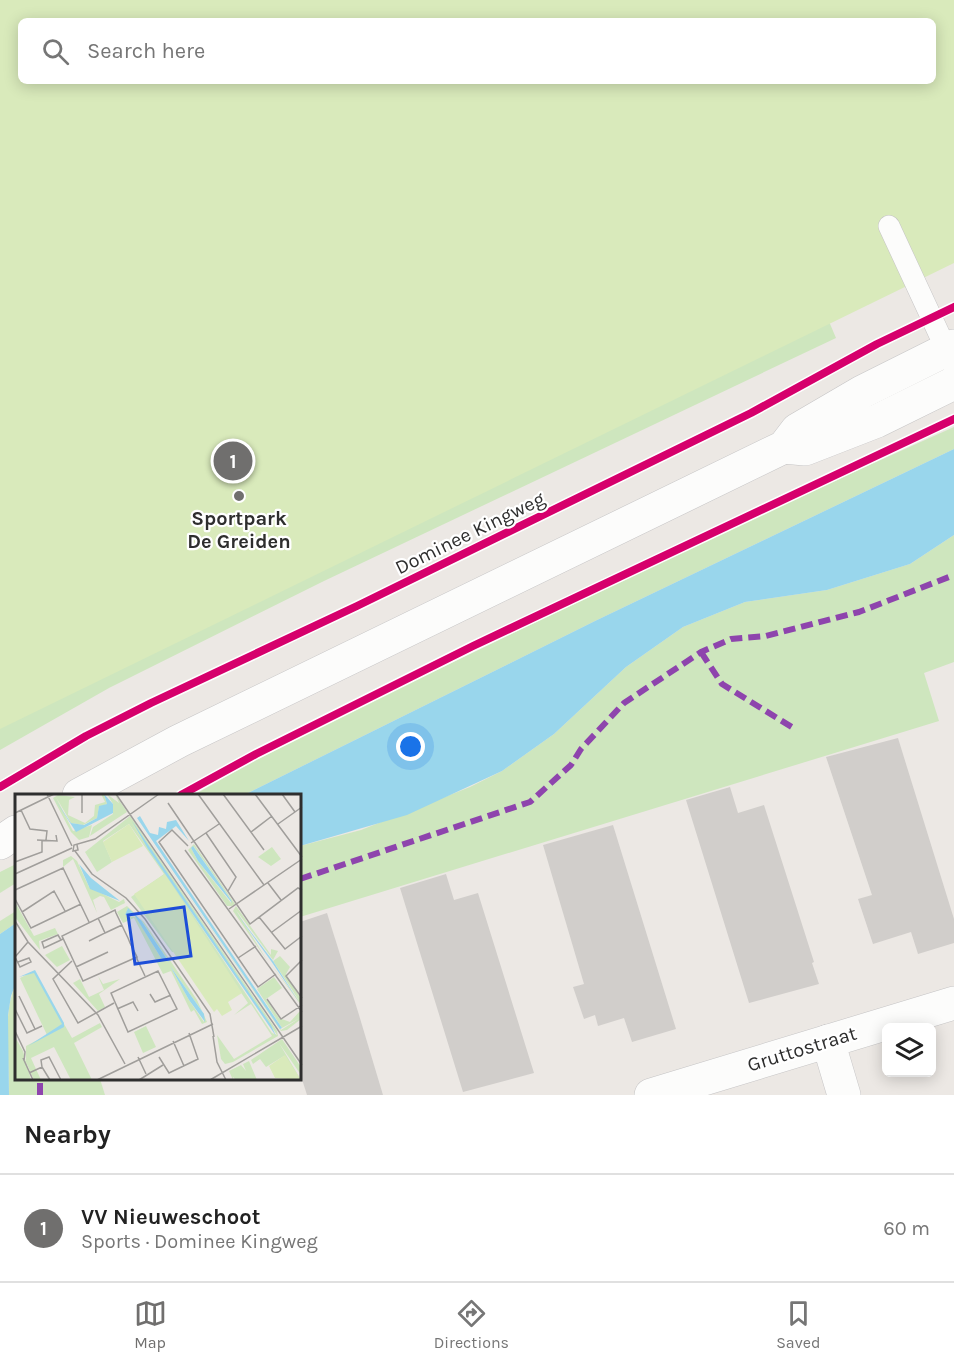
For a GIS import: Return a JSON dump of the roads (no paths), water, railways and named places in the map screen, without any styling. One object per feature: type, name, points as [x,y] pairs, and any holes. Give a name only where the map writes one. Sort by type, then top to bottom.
[{"type":"main road","points":[[81,794],[200,731],[784,447],[797,430],[862,392],[952,354]]},
{"type":"main road","points":[[784,447],[805,449],[877,421],[954,383]]},
{"type":"main road","points":[[0,843],[15,833]]},
{"type":"main road","name":"Gruttostraat","points":[[651,1095],[954,1003]]},
{"type":"main road","points":[[828,1041],[844,1095]]},
{"type":"lane","points":[[889,225],[952,354]]},
{"type":"water","points":[[954,449],[954,535],[910,564],[827,590],[745,602],[683,627],[626,667],[554,734],[502,771],[407,815],[302,845],[302,794],[246,794],[595,621]]},
{"type":"water","points":[[15,924],[15,986],[8,1015],[9,1095],[0,1095],[0,934]]},
{"type":"place","name":"VV Nieuweschoot","points":[[233,461]]},
{"type":"place","name":"Sportpark De Greiden","points":[[239,496]]}]
